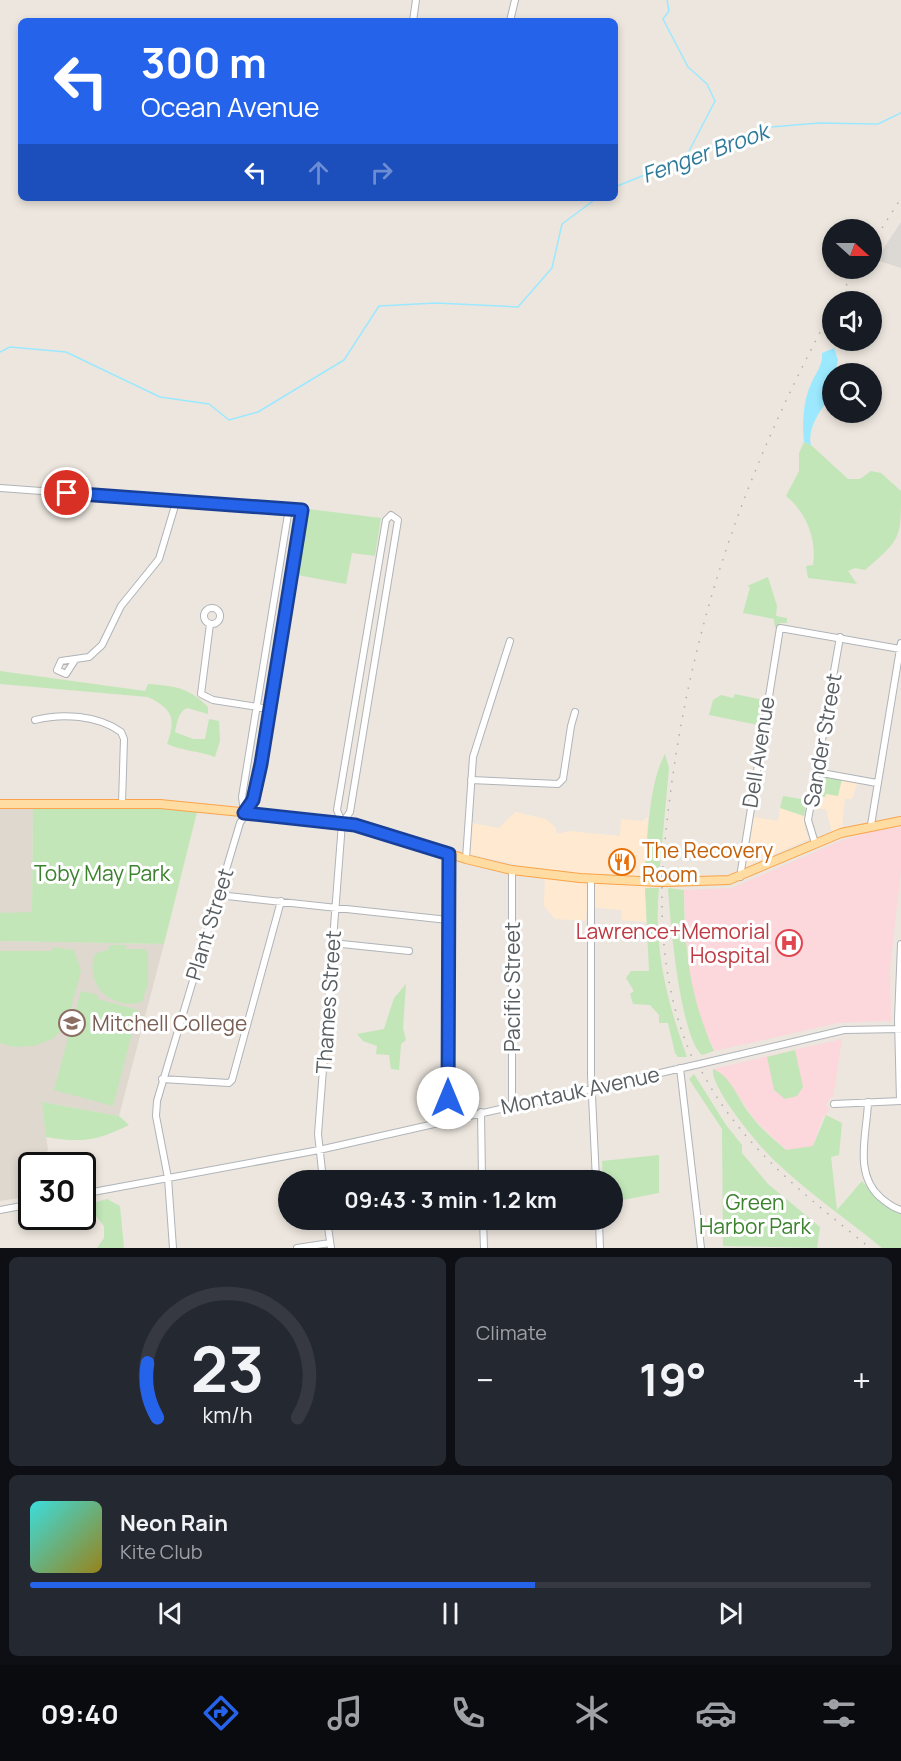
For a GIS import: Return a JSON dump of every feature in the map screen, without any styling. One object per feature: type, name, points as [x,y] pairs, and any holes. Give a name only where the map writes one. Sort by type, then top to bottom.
[{"type":"main road","points":[[0,804],[122,803],[342,823],[512,870],[591,879],[663,882],[713,882],[740,877],[816,843],[871,825],[901,820]]},
{"type":"street","points":[[413,18],[416,0]]},
{"type":"street","points":[[511,18],[515,0]]},
{"type":"street","points":[[0,488],[177,499],[302,510],[256,790],[252,804],[244,813]]},
{"type":"street","points":[[75,660],[97,651],[121,606],[154,569],[177,499]]},
{"type":"street","points":[[244,813],[242,797],[289,508]]},
{"type":"street","name":"Thames Street","points":[[322,1170],[319,1150],[342,823],[337,810],[386,520],[391,515],[398,520],[350,812],[342,823]]},
{"type":"street","points":[[368,620],[381,622]]},
{"type":"street","points":[[210,624],[201,694],[213,700],[270,710]]},
{"type":"street","name":"Dell Avenue","points":[[740,877],[780,628],[840,637]]},
{"type":"street","points":[[840,637],[900,646],[871,825]]},
{"type":"street","name":"Sander Street","points":[[816,843],[808,820],[840,637]]},
{"type":"street","points":[[466,859],[473,757],[510,641]]},
{"type":"street","points":[[471,780],[560,783],[575,712]]},
{"type":"street","points":[[35,720],[59,715],[75,716],[121,732],[124,739],[122,803]]},
{"type":"street","points":[[349,737],[362,739]]},
{"type":"street","points":[[816,772],[877,783]]},
{"type":"street","name":"Plant Street","points":[[173,1248],[168,1178],[156,1116],[162,1079],[244,813]]},
{"type":"street","points":[[448,1120],[449,854]]},
{"type":"street","name":"Pacific Street","points":[[512,870],[512,1105]]},
{"type":"street","points":[[591,879],[591,1088],[595,1170]]},
{"type":"street","points":[[218,895],[448,920]]},
{"type":"street","points":[[162,1079],[229,1083],[281,901]]},
{"type":"street","points":[[332,943],[409,951]]},
{"type":"street","points":[[834,1104],[901,1101],[901,944]]},
{"type":"street","name":"Montauk Avenue","points":[[96,1191],[319,1150],[844,1030],[900,1029]]},
{"type":"street","points":[[680,1068],[701,1248]]},
{"type":"street","points":[[868,1102],[865,1177],[873,1191],[892,1208],[901,1210]]},
{"type":"street","points":[[481,1112],[482,1170]]},
{"type":"street","points":[[0,1210],[18,1207]]},
{"type":"street","points":[[297,1248],[330,1245],[328,1230]]},
{"type":"street","points":[[483,1230],[484,1248]]},
{"type":"street","points":[[599,1230],[600,1248]]},
{"type":"shaded area","points":[[901,222],[901,268],[882,262],[882,251]]},
{"type":"shaded area","points":[[842,779],[858,781],[852,799],[845,799],[842,828],[832,832],[826,809],[814,809],[816,801],[820,801],[821,796]]},
{"type":"shaded area","points":[[0,804],[33,804],[32,913],[0,913]]},
{"type":"shaded area","points":[[780,808],[804,816],[809,839],[745,867],[754,817],[778,821]]},
{"type":"shaded area","points":[[515,812],[546,819],[555,827],[557,834],[569,831],[620,836],[621,819],[643,821],[648,817],[645,869],[650,876],[649,888],[645,888],[646,922],[622,920],[621,910],[587,907],[586,921],[555,919],[544,906],[545,871],[470,854],[472,823],[499,828]]},
{"type":"shaded area","name":"Lawrence+Memorial Hospital","points":[[901,827],[901,870],[890,968],[891,1021],[838,1023],[714,1051],[699,1018],[687,962],[684,890],[732,888],[840,841],[876,830]]},
{"type":"shaded area","name":"Mitchell College","points":[[0,941],[164,944],[119,1116],[42,1102],[48,1151],[18,1152],[18,1198],[0,1201]]},
{"type":"shaded area","points":[[842,1039],[833,1097],[826,1106],[830,1109],[822,1119],[813,1146],[802,1150],[786,1150],[753,1118],[735,1091],[713,1069]]},
{"type":"green space","points":[[804,442],[811,445],[848,479],[860,479],[871,471],[881,473],[901,491],[899,529],[896,537],[886,551],[865,570],[855,568],[848,571],[857,584],[808,578],[806,566],[813,565],[814,555],[811,536],[799,510],[786,496],[799,471],[799,453]]},
{"type":"green space","points":[[308,509],[381,518],[375,556],[352,553],[346,584],[297,575]]},
{"type":"green space","points":[[768,577],[777,606],[776,616],[787,618],[787,623],[780,623],[775,628],[774,619],[743,613],[750,587],[747,586]]},
{"type":"green space","points":[[0,671],[145,691],[148,684],[187,691],[208,707],[208,714],[187,708],[180,715],[175,732],[193,739],[205,739],[209,719],[219,721],[220,741],[215,757],[167,744],[172,721],[170,716],[163,706],[148,697],[0,684]]},
{"type":"green space","points":[[735,694],[763,700],[758,725],[709,715],[713,700],[721,695],[733,698]]},
{"type":"green space","points":[[665,754],[669,768],[659,876],[650,876],[645,869],[650,809],[656,779]]},
{"type":"green space","points":[[823,776],[842,779],[838,796],[826,794],[825,797],[821,796],[820,801],[816,801]]},
{"type":"green space","points":[[783,796],[807,800],[804,816],[780,808]]},
{"type":"green space","name":"Toby May Park","points":[[33,804],[198,808],[164,944],[0,941],[0,913],[32,912]]},
{"type":"green space","points":[[645,888],[659,888],[658,931],[663,974],[673,1016],[687,1057],[678,1057],[675,1053],[668,1023],[659,1023],[659,1015],[650,1005],[633,1004],[630,994],[634,991],[626,978],[631,971],[649,971]]},
{"type":"green space","points":[[668,888],[684,890],[685,932],[690,972],[699,1011],[714,1051],[702,1055],[694,1044],[682,1002]]},
{"type":"green space","points":[[109,945],[126,945],[126,949],[144,949],[148,953],[148,983],[142,1002],[131,1004],[111,999],[97,985],[93,976],[95,954],[109,949]]},
{"type":"green space","points":[[53,947],[74,950],[81,971],[66,1026],[52,1039],[34,1046],[14,1047],[0,1043],[0,951],[52,951]]},
{"type":"green space","points":[[406,984],[403,1028],[406,1040],[401,1044],[399,1070],[391,1069],[389,1055],[376,1054],[377,1046],[363,1041],[357,1034],[384,1029],[394,998]]},
{"type":"green space","points":[[81,991],[98,995],[98,999],[138,1010],[113,1106],[54,1090]]},
{"type":"green space","points":[[795,1050],[803,1087],[797,1096],[785,1099],[774,1090],[767,1057]]},
{"type":"green space","points":[[713,1069],[725,1077],[757,1123],[786,1150],[813,1146],[826,1115],[842,1123],[839,1155],[831,1157],[837,1210],[862,1181],[879,1200],[901,1214],[901,1248],[882,1248],[777,1163],[749,1132],[719,1090]]},
{"type":"green space","name":"Green Harbor Park","points":[[694,1074],[726,1125],[742,1145],[742,1153],[768,1184],[820,1227],[817,1248],[723,1246],[722,1129],[689,1079]]},
{"type":"green space","points":[[42,1102],[119,1116],[129,1125],[89,1139],[69,1140],[46,1137]]},
{"type":"green space","points":[[659,1155],[659,1193],[623,1200],[623,1170],[602,1170],[602,1161]]},
{"type":"green space","points":[[107,1199],[120,1206],[124,1248],[97,1248],[104,1238],[104,1226],[96,1216],[96,1202]]},
{"type":"water","points":[[835,351],[838,360],[837,363],[822,363],[822,408],[813,425],[811,445],[804,442],[803,420],[806,398],[820,365],[822,353]]},
{"type":"waterway","points":[[667,0],[669,11],[663,19],[688,67],[707,84],[715,101],[686,157]]},
{"type":"waterway","name":"Fenger Brook","points":[[618,186],[760,128],[819,123],[878,124],[901,113]]},
{"type":"waterway","name":"Fenger Brook","points":[[0,352],[10,347],[66,352],[160,397],[209,404],[229,420],[258,412],[344,360],[379,306],[436,303],[518,307],[552,268],[562,224],[593,201]]},
{"type":"railway","points":[[882,228],[901,198]]},
{"type":"railway","points":[[843,291],[850,279]]},
{"type":"railway","points":[[662,877],[681,726],[696,654],[715,584],[738,515],[765,447],[822,330]]},
{"type":"railway","points":[[662,887],[663,930],[668,974],[677,1016],[692,1057]]},
{"type":"railway","points":[[702,1072],[718,1099],[756,1147],[799,1189],[870,1248]]},
{"type":"place","name":"The Recovery Room","points":[[622,862]]},
{"type":"place","name":"Lawrence+Memorial Hospital","points":[[789,943]]},
{"type":"place","name":"Mitchell College","points":[[72,1023]]},
{"type":"route","points":[[67,493],[177,499],[302,510],[261,764],[253,800],[244,813],[355,825],[449,854],[448,1098]]}]
